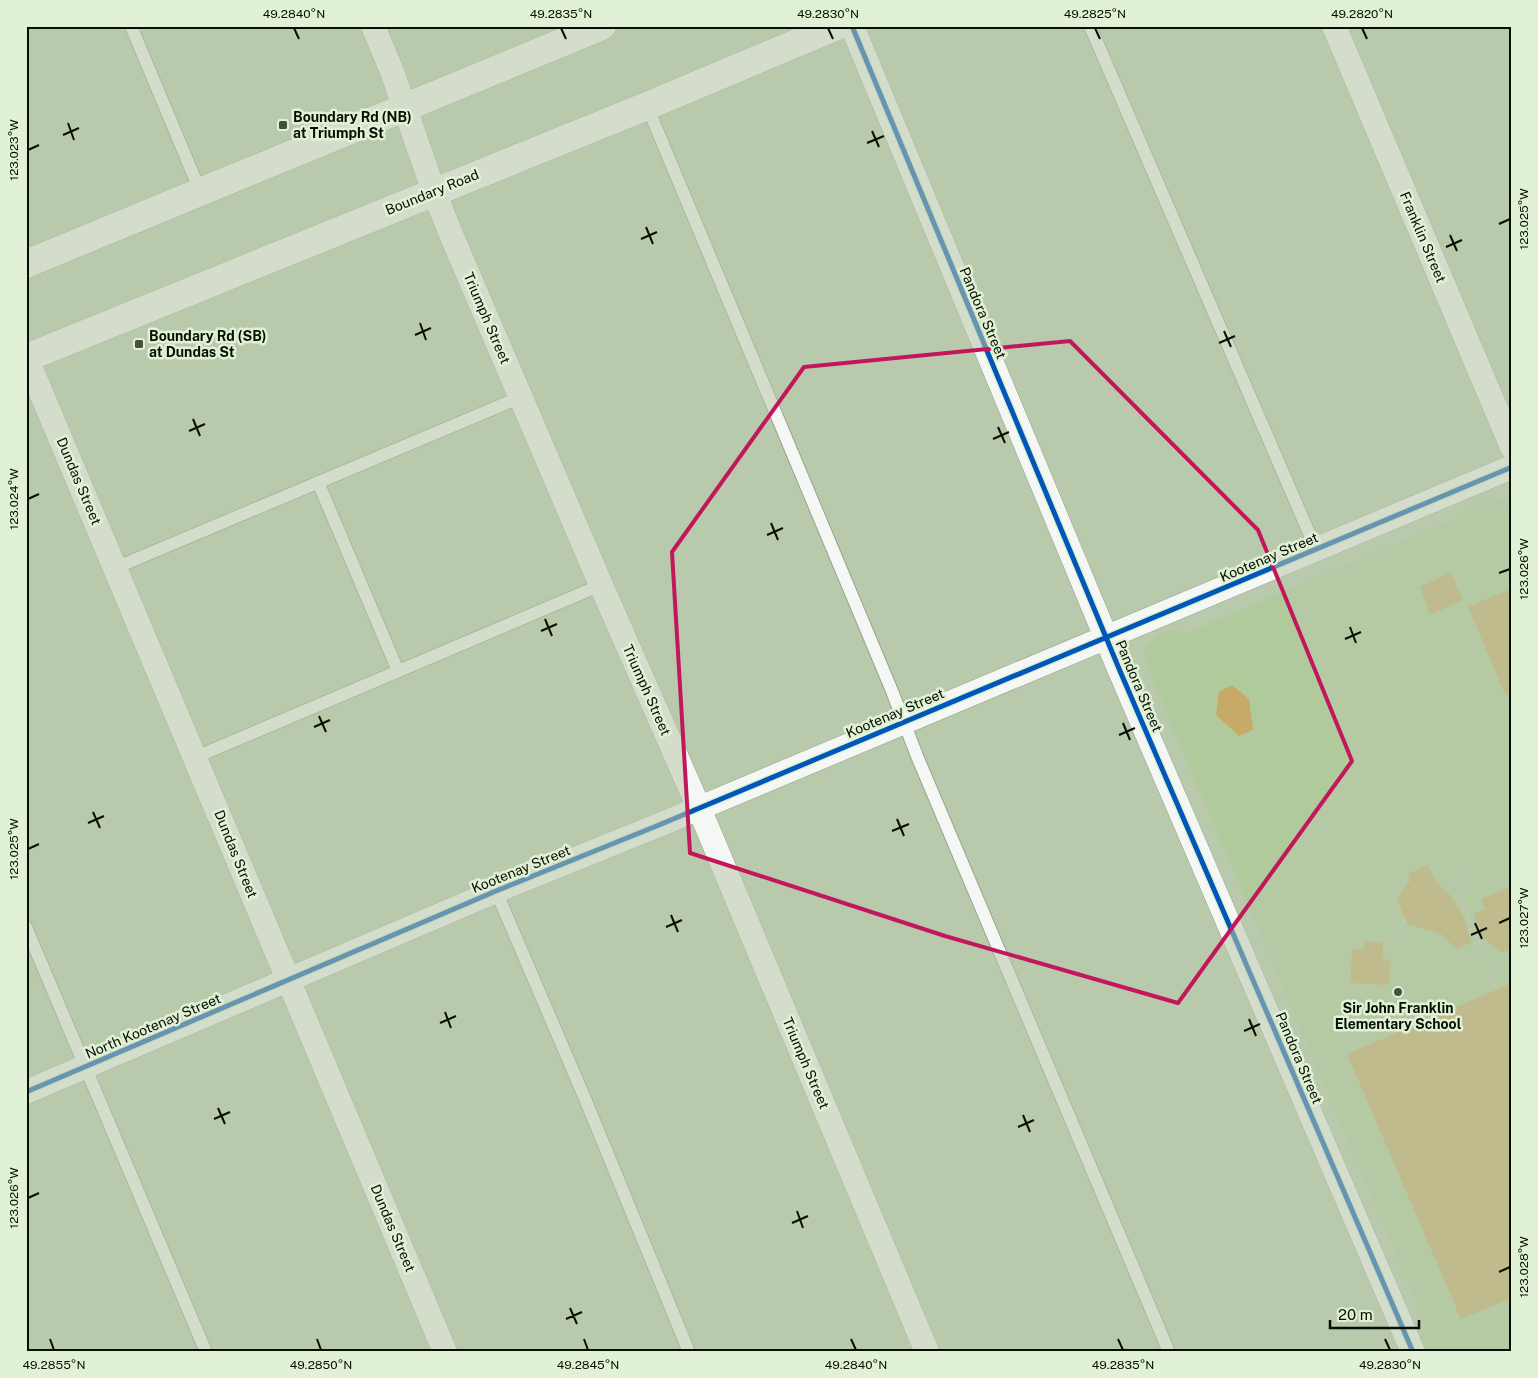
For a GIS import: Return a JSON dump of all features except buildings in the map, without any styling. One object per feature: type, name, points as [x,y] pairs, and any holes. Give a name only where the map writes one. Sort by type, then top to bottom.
[{"type":"street","name":"Triumph Street","points":[[373,26],[405,108],[434,192],[601,586],[699,808],[927,1352]]},
{"type":"street","points":[[26,264],[602,26]]},
{"type":"street","name":"Boundary Road","points":[[26,357],[648,106],[837,26]]},
{"type":"street","name":"Pandora Street","points":[[852,26],[1106,638],[1413,1352]]},
{"type":"street","name":"Franklin Street","points":[[1334,26],[1512,447]]},
{"type":"street","name":"Dundas Street","points":[[26,357],[445,1352]]},
{"type":"street","name":"Kootenay Street","points":[[288,981],[496,891],[699,808],[1512,467]]},
{"type":"street","name":"North Kootenay Street","points":[[26,1092],[288,981]]},
{"type":"lane","points":[[131,26],[201,193]]},
{"type":"lane","points":[[1090,26],[1316,549]]},
{"type":"lane","points":[[648,106],[1169,1352]]},
{"type":"lane","points":[[116,568],[521,397]]},
{"type":"lane","points":[[318,482],[398,671]]},
{"type":"lane","points":[[196,757],[601,586]]},
{"type":"lane","points":[[496,891],[590,1110],[689,1352]]},
{"type":"lane","points":[[26,927],[206,1352]]},
{"type":"path","points":[[1479,862],[1466,866],[1454,880],[1496,990]]},
{"type":"path","points":[[1384,942],[1393,937],[1406,920]]},
{"type":"path","points":[[1468,931],[1479,928]]},
{"type":"highlighted area","points":[[1070,341],[1258,530],[1352,761],[1178,1003],[945,936],[690,853],[672,552],[804,367]]},
{"type":"shaded area","name":"Sir John Franklin Elementary School","points":[[1490,496],[1507,504],[1512,514],[1512,1352],[1427,1352],[1422,1338],[1424,1320],[1146,664],[1144,653],[1155,637],[1162,633],[1168,631],[1190,632],[1459,517],[1470,503]]},
{"type":"shaded area","points":[[1451,572],[1463,600],[1430,615],[1420,587]]},
{"type":"shaded area","points":[[1508,590],[1512,598],[1512,691],[1505,694],[1468,607]]},
{"type":"shaded area","points":[[1232,685],[1249,699],[1253,730],[1239,736],[1216,715],[1219,692]]},
{"type":"shaded area","points":[[1428,865],[1436,882],[1450,895],[1463,915],[1472,943],[1455,949],[1443,935],[1406,923],[1397,898],[1410,881],[1408,874]]},
{"type":"shaded area","points":[[1512,886],[1512,950],[1500,952],[1482,936],[1474,914],[1485,909],[1481,899]]},
{"type":"shaded area","points":[[1364,942],[1383,942],[1383,959],[1391,960],[1388,985],[1350,983],[1352,949],[1364,950]]},
{"type":"shaded area","points":[[1512,983],[1512,1298],[1461,1319],[1347,1054]]},
{"type":"cycle path","points":[[852,26],[1120,671],[1413,1352]]},
{"type":"cycle path","points":[[26,1092],[496,891],[659,825],[1512,467]]},
{"type":"place","name":"Boundary Rd (NB) at Triumph St","points":[[283,125]]},
{"type":"place","name":"Boundary Rd (SB) at Dundas St","points":[[139,344]]},
{"type":"place","name":"Sir John Franklin Elementary School","points":[[1398,992]]}]
